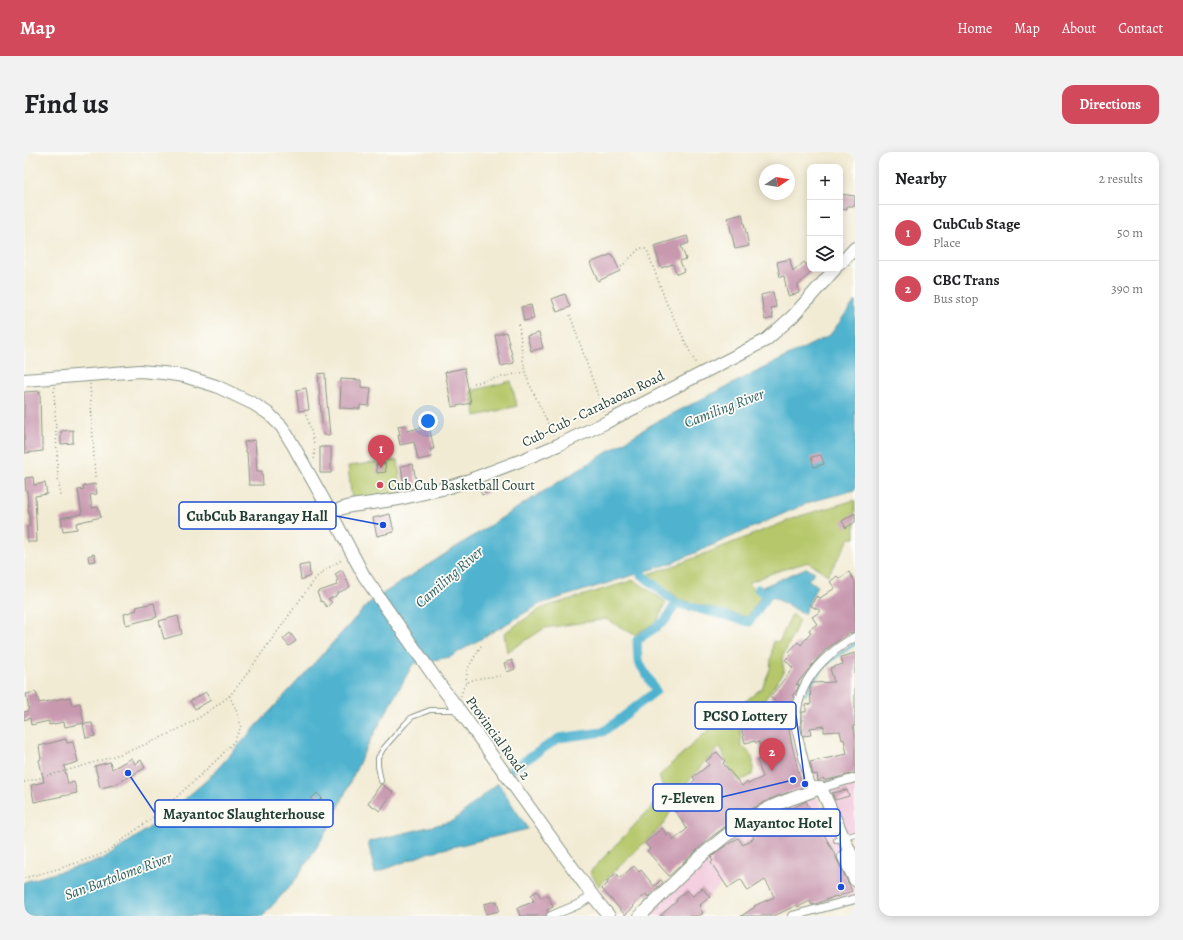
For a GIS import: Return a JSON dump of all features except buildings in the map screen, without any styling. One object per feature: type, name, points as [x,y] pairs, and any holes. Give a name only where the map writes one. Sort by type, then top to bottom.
[{"type":"street","points":[[843,261],[855,248]]},
{"type":"street","name":"Cub-Cub - Carabaoan Road","points":[[331,513],[351,506],[399,499],[446,488],[496,471],[558,445],[607,422],[766,340],[793,316],[832,272]]},
{"type":"street","name":"Provincial Road 2","points":[[24,380],[140,371],[163,373],[184,376],[222,388],[269,414],[282,427],[294,445],[364,576],[440,685],[609,916]]},
{"type":"street","points":[[855,637],[833,651],[809,676],[800,694],[796,711],[796,728],[815,787],[840,839],[855,880]]},
{"type":"street","points":[[641,915],[699,858],[732,831],[750,819],[773,806],[815,787],[855,778]]},
{"type":"street","points":[[840,839],[855,863]]},
{"type":"street","points":[[551,916],[577,905],[593,896]]},
{"type":"street","points":[[792,916],[855,899]]},
{"type":"lane","points":[[382,781],[378,766],[378,758],[383,749],[412,717],[430,710],[459,709]]},
{"type":"lane","points":[[840,839],[855,834]]},
{"type":"path","points":[[621,266],[640,248],[645,248],[648,251],[666,302],[701,373]]},
{"type":"path","points":[[570,315],[607,422]]},
{"type":"path","points":[[519,324],[525,372],[558,445]]},
{"type":"path","points":[[474,383],[525,372]]},
{"type":"path","points":[[90,374],[95,477]]},
{"type":"path","points":[[54,378],[58,478],[61,496]]},
{"type":"path","points":[[306,415],[314,442],[311,476]]},
{"type":"path","points":[[24,782],[133,749],[192,722],[210,710],[229,695],[281,628],[317,577],[332,566],[352,555]]},
{"type":"path","points":[[459,709],[463,689],[466,683],[467,670],[482,644]]},
{"type":"path","points":[[466,683],[474,679],[501,676]]},
{"type":"path","points":[[24,878],[58,869],[106,852],[160,813],[220,757],[234,741],[241,727],[237,712],[229,695]]},
{"type":"shaded area","points":[[800,747],[814,791],[855,879],[855,898],[842,902],[804,823],[751,854],[690,916],[643,916],[725,836],[710,815],[732,791],[761,774],[756,758]]},
{"type":"shaded area","points":[[855,781],[855,833],[845,836],[824,789]]},
{"type":"green space","points":[[511,381],[517,406],[476,416],[471,391]]},
{"type":"green space","points":[[398,460],[402,497],[352,503],[348,466]]},
{"type":"green space","points":[[855,500],[855,538],[850,538],[828,575],[808,562],[775,572],[748,583],[761,597],[747,617],[681,600],[646,575],[676,565],[800,516]]},
{"type":"green space","points":[[634,580],[666,602],[657,621],[635,635],[606,619],[545,628],[507,652],[504,633],[542,608]]},
{"type":"green space","points":[[792,614],[799,619],[782,658],[784,671],[760,707],[740,725],[741,745],[751,755],[753,761],[752,775],[740,781],[731,771],[720,747],[702,765],[683,788],[686,796],[672,809],[663,825],[599,886],[590,872],[665,793],[659,776],[706,732],[762,688],[770,669],[773,641],[779,642]]},
{"type":"water","points":[[855,301],[855,490],[810,502],[672,563],[540,604],[450,657],[413,664],[365,750],[330,826],[297,878],[263,916],[24,916],[24,882],[104,859],[159,821],[208,779],[370,602],[528,501],[656,422],[830,335]]},
{"type":"water","points":[[806,568],[815,572],[808,580],[817,585],[804,614],[758,589]]},
{"type":"water","points":[[498,783],[528,829],[431,852],[375,873],[368,842],[453,821]]},
{"type":"waterway","points":[[512,769],[559,738],[603,732],[656,691],[638,661],[637,640],[665,621],[676,603],[639,572]]},
{"type":"waterway","points":[[676,603],[749,622],[767,597],[758,589]]},
{"type":"waterway","points":[[805,695],[820,672],[832,660],[855,644]]},
{"type":"place","name":"CubCub Stage","points":[[381,468]]},
{"type":"place","name":"Cub Cub Basketball Court","points":[[380,485]]},
{"type":"place","name":"CubCub Barangay Hall","points":[[383,525]]},
{"type":"place","name":"CBC Trans","points":[[772,771]]},
{"type":"place","name":"Mayantoc Slaughterhouse","points":[[128,773]]},
{"type":"place","name":"7-Eleven","points":[[793,780]]},
{"type":"place","name":"PCSO Lottery","points":[[805,784]]},
{"type":"place","name":"Mayantoc Hotel","points":[[841,887]]},
{"type":"water label","name":"Camiling River","points":[[724,408]]},
{"type":"water label","name":"Camiling River","points":[[449,577]]},
{"type":"water label","name":"San Bartolome River","points":[[118,876]]}]
